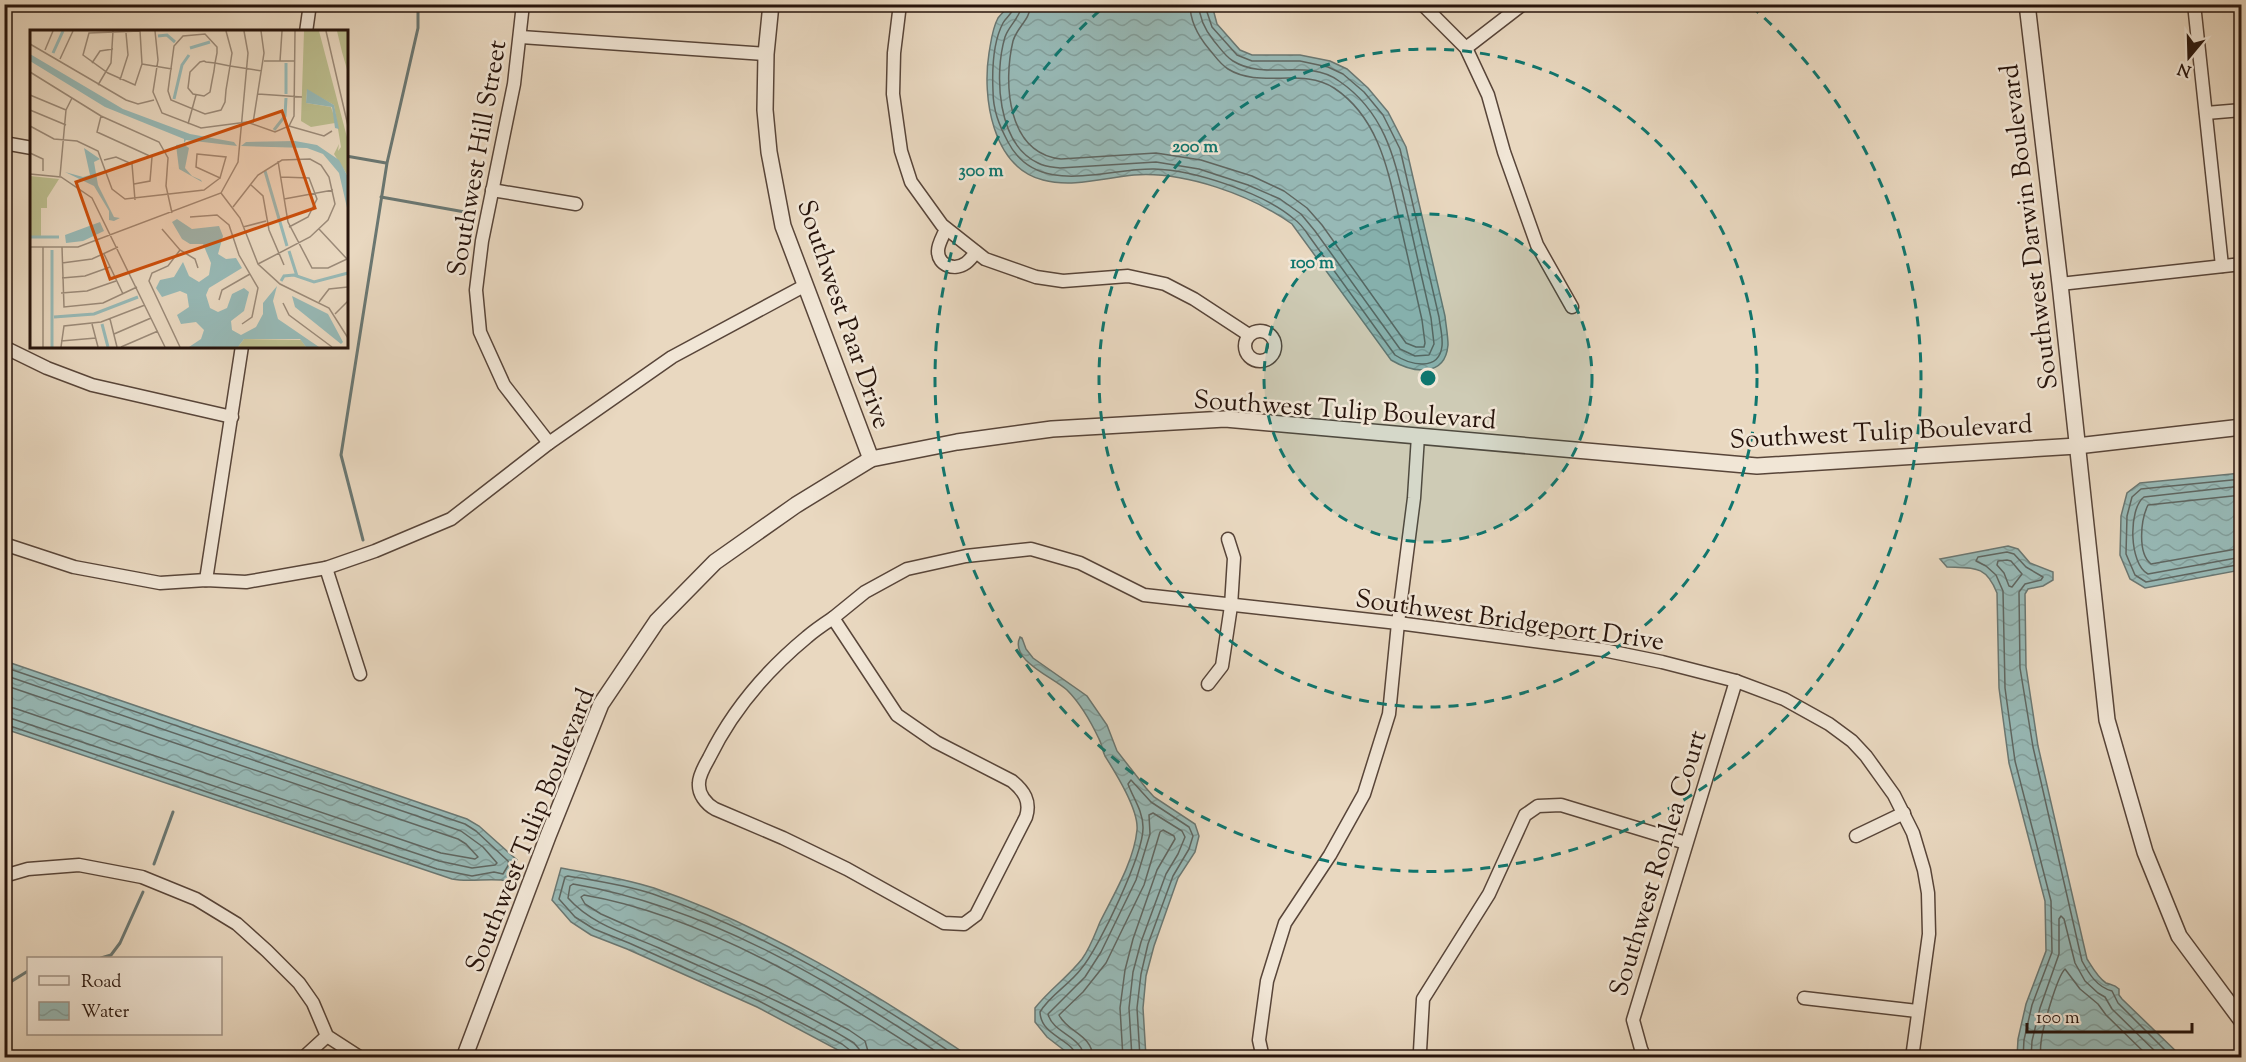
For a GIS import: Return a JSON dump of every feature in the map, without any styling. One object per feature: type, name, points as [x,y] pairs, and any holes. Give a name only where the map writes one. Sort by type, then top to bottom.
[{"type":"street","points":[[306,30],[310,4]]},
{"type":"street","name":"Southwest Hill Street","points":[[523,4],[514,84],[482,241],[476,290],[480,332],[504,384],[549,443]]},
{"type":"street","name":"Southwest Paar Drive","points":[[771,4],[766,54],[765,110],[769,152],[783,226],[871,459]]},
{"type":"street","points":[[900,4],[894,53],[893,94],[900,151],[911,182],[929,210],[946,229],[985,259],[1036,277],[1063,281],[1128,276],[1165,284],[1194,299],[1249,335]]},
{"type":"street","points":[[1422,4],[1466,48],[1488,95],[1504,152],[1537,245],[1572,308]]},
{"type":"street","points":[[1466,48],[1523,4]]},
{"type":"street","name":"Southwest Darwin Boulevard","points":[[2026,4],[2060,284],[2107,720],[2142,843],[2179,936],[2241,1021]]},
{"type":"street","points":[[2194,4],[2222,266]]},
{"type":"street","points":[[520,37],[766,54]]},
{"type":"street","points":[[2206,113],[2241,110]]},
{"type":"street","points":[[4,143],[30,148]]},
{"type":"street","points":[[492,190],[576,204]]},
{"type":"street","points":[[946,229],[938,249],[939,259],[944,264],[952,267],[965,264],[976,252]]},
{"type":"street","points":[[2060,284],[2241,264]]},
{"type":"street","points":[[4,544],[74,567],[160,583],[206,580],[246,582],[326,567],[375,551],[451,519],[549,443],[672,357],[804,286]]},
{"type":"street","points":[[4,347],[47,368],[92,385],[232,417]]},
{"type":"street","points":[[206,580],[242,348]]},
{"type":"street","name":"Southwest Tulip Boulevard","points":[[464,1058],[601,704],[657,621],[715,562],[796,505],[871,459],[957,442],[1052,429],[1225,420],[1757,466],[2077,446],[2241,427]]},
{"type":"street","points":[[1263,1058],[1259,1041],[1267,981],[1285,923],[1330,855],[1364,794],[1389,714],[1414,498],[1418,436]]},
{"type":"street","points":[[1208,684],[1222,666],[1231,606],[1234,558],[1228,538]]},
{"type":"street","name":"Southwest Bridgeport Drive","points":[[833,618],[897,715],[936,742],[1012,781],[1021,788],[1027,798],[1026,816],[976,915],[964,924],[944,923],[847,869],[715,809],[702,795],[699,784],[702,771],[721,735],[739,708],[785,657],[808,635],[865,592],[907,569],[966,556],[1031,549],[1080,563],[1144,595],[1398,623],[1603,650],[1736,681],[1784,699],[1829,724],[1852,741],[1866,756],[1894,795],[1920,852],[1928,893],[1929,934],[1912,1058]]},
{"type":"street","points":[[326,567],[360,674]]},
{"type":"street","name":"Southwest Ronlea Court","points":[[1645,1058],[1633,1020],[1736,681]]},
{"type":"street","points":[[1423,1058],[1420,1051],[1423,999],[1489,894],[1525,815],[1538,806],[1561,805],[1686,843]]},
{"type":"street","points":[[1856,836],[1904,813]]},
{"type":"street","points":[[4,876],[28,869],[79,865],[142,877],[196,898],[237,924],[299,983],[313,1003],[327,1036],[361,1058]]},
{"type":"street","points":[[1804,998],[1917,1011]]},
{"type":"street","points":[[303,1058],[327,1036]]},
{"type":"water","points":[[1010,5],[1212,5],[1217,24],[1240,50],[1252,55],[1300,55],[1330,61],[1347,69],[1368,88],[1388,112],[1406,147],[1445,316],[1448,345],[1446,356],[1441,363],[1426,370],[1408,368],[1391,360],[1292,224],[1257,204],[1216,187],[1174,177],[1134,175],[1065,183],[1043,180],[1026,173],[1012,161],[1002,146],[994,128],[987,90],[987,71],[993,31],[998,18]]},
{"type":"water","points":[[2241,473],[2241,570],[2145,588],[2130,579],[2120,555],[2121,516],[2127,493],[2140,483]]},
{"type":"water","points":[[2008,546],[2018,549],[2030,563],[2053,572],[2053,580],[2043,586],[2028,589],[2025,594],[2026,667],[2038,746],[2087,959],[2100,978],[2119,989],[2122,999],[2182,1057],[2017,1057],[2018,1039],[2026,1004],[2046,951],[2045,901],[2009,763],[1999,688],[1997,593],[1988,577],[1978,570],[1947,567],[1940,559]]},
{"type":"water","points":[[1020,637],[1033,658],[1087,696],[1107,725],[1117,751],[1146,788],[1154,797],[1195,824],[1199,836],[1195,852],[1178,878],[1146,976],[1143,1008],[1146,1057],[1073,1057],[1047,1037],[1035,1022],[1035,1008],[1077,966],[1087,950],[1128,865],[1135,842],[1137,822],[1130,802],[1105,756],[1089,719],[1067,690],[1026,660],[1018,645]]},
{"type":"water","points":[[5,661],[467,819],[479,826],[517,860],[508,881],[452,879],[5,729]]},
{"type":"water","points":[[561,868],[608,876],[654,888],[737,922],[818,962],[895,1008],[970,1057],[851,1057],[757,1007],[591,935],[571,922],[552,900]]},
{"type":"waterway","points":[[363,540],[341,455],[387,163],[418,28],[418,4]]},
{"type":"waterway","points":[[348,156],[386,163]]},
{"type":"waterway","points":[[381,197],[476,214]]},
{"type":"waterway","points":[[154,864],[173,812]]},
{"type":"waterway","points":[[104,957],[111,955],[120,943],[143,892]]},
{"type":"waterway","points":[[4,986],[27,972]]}]
